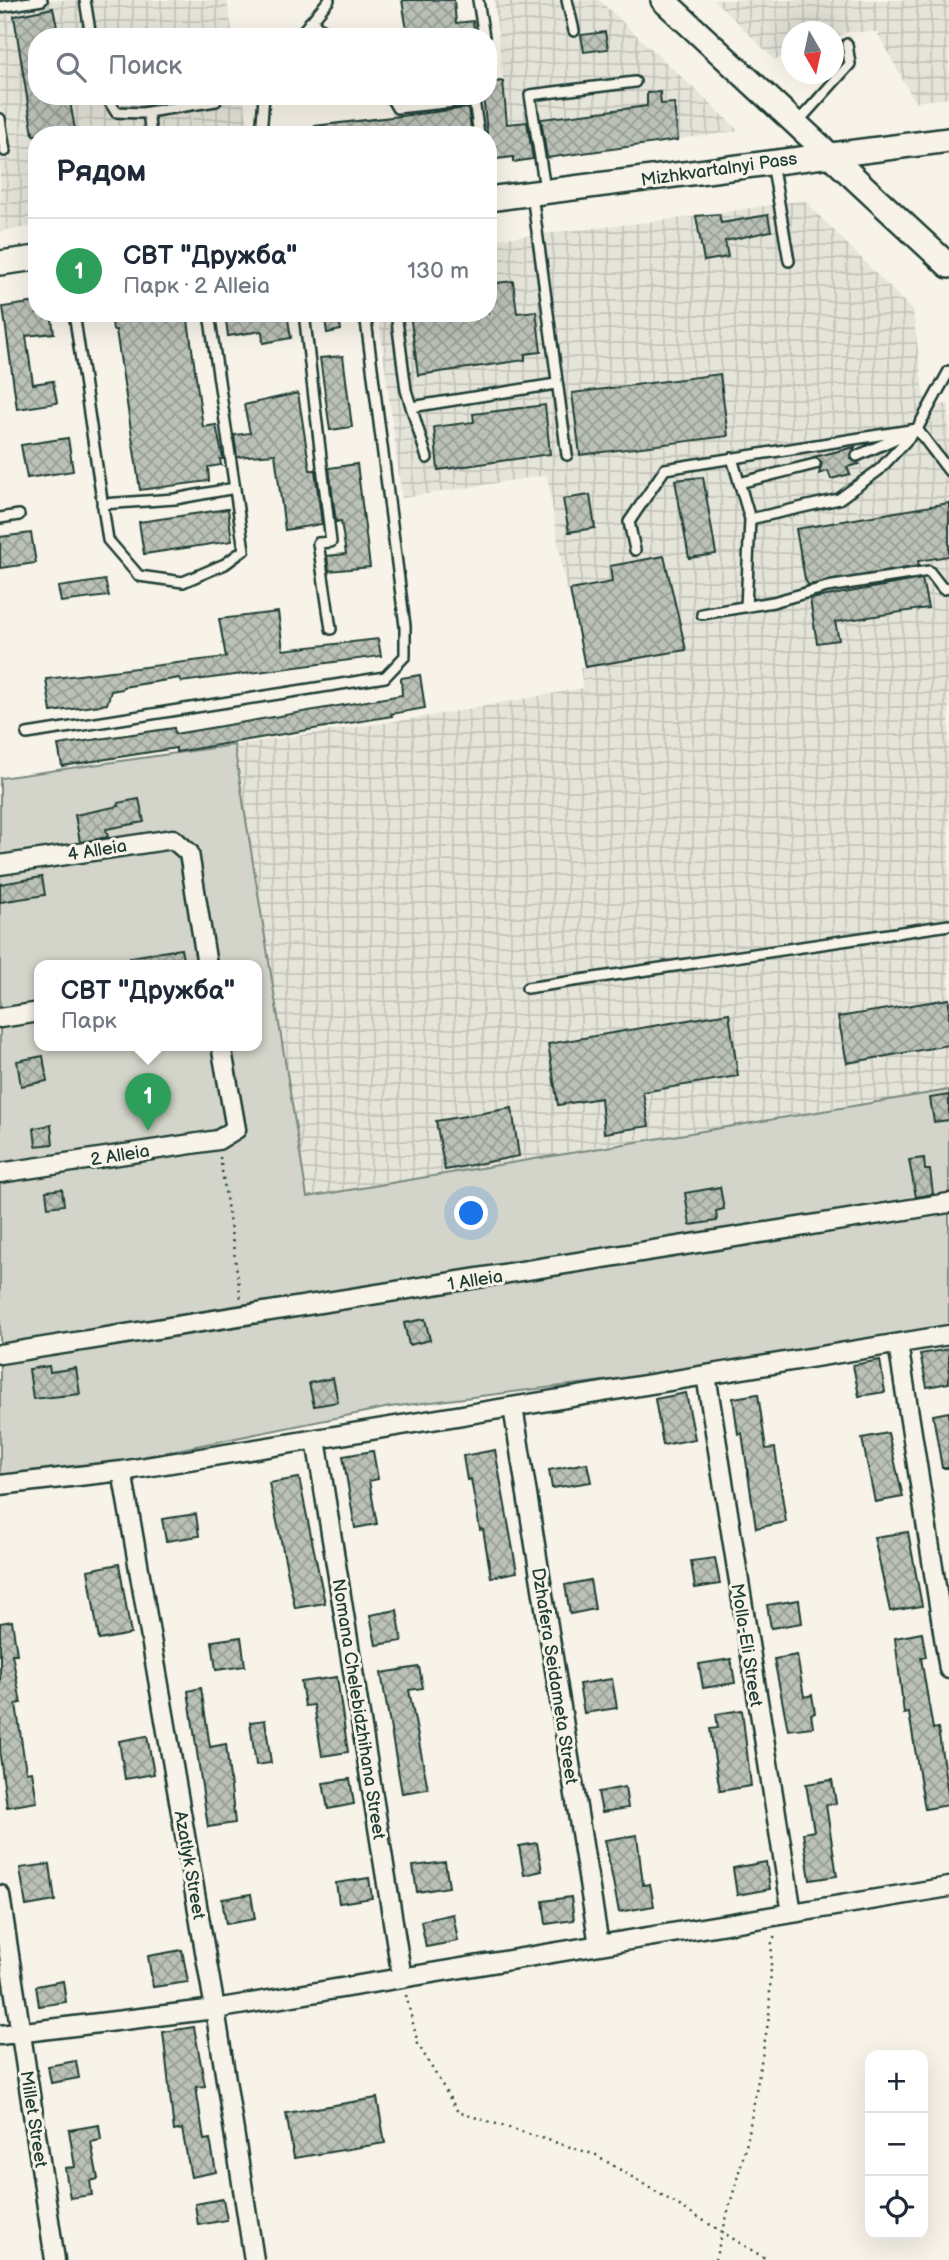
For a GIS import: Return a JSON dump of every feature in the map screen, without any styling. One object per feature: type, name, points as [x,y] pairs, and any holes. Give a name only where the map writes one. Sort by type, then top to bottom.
[{"type":"main road","points":[[663,0],[949,266]]},
{"type":"main road","name":"Mizhkvartalnyi Pass","points":[[497,197],[949,140]]},
{"type":"main road","points":[[0,263],[28,259]]},
{"type":"street","name":"4 Alleia","points":[[0,865],[173,839],[189,853],[206,960]]},
{"type":"street","points":[[0,1018],[34,1013]]},
{"type":"street","name":"2 Alleia","points":[[0,1172],[218,1140],[236,1129],[222,1051]]},
{"type":"street","name":"1 Alleia","points":[[0,1354],[949,1203]]},
{"type":"street","points":[[0,1485],[122,1471],[949,1335]]},
{"type":"street","points":[[898,1344],[949,1669]]},
{"type":"street","name":"Molla-Eli Street","points":[[706,1375],[792,1913]]},
{"type":"street","name":"Dzhafera Seidameta Street","points":[[513,1407],[599,1945]]},
{"type":"street","name":"Nomana Chelebidzhihana Street","points":[[316,1439],[402,1978]]},
{"type":"street","name":"Azatlyk Street","points":[[122,1471],[215,2009],[254,2260]]},
{"type":"street","points":[[0,2035],[215,2009],[949,1887]]},
{"type":"street","name":"Millet Street","points":[[0,1895],[55,2260]]},
{"type":"lane","points":[[0,7],[42,0]]},
{"type":"lane","points":[[85,0],[90,28]]},
{"type":"lane","points":[[305,28],[329,0]]},
{"type":"lane","points":[[478,0],[483,28]]},
{"type":"lane","points":[[567,0],[575,31]]},
{"type":"lane","points":[[310,22],[321,28]]},
{"type":"lane","points":[[796,124],[850,64],[847,44]]},
{"type":"lane","points":[[567,455],[556,384],[530,95],[635,82]]},
{"type":"lane","points":[[112,105],[116,112],[148,112],[191,105]]},
{"type":"lane","points":[[262,126],[263,105]]},
{"type":"lane","points":[[395,105],[397,108],[426,105]]},
{"type":"lane","points":[[475,105],[478,126]]},
{"type":"lane","points":[[148,112],[150,126]]},
{"type":"lane","points":[[0,119],[5,151]]},
{"type":"lane","points":[[772,162],[789,261]]},
{"type":"lane","points":[[75,322],[108,540],[139,576],[183,582],[225,564],[244,550],[210,322]]},
{"type":"lane","points":[[305,322],[331,542],[318,543],[331,629]]},
{"type":"lane","points":[[27,734],[385,677],[405,656],[405,626],[366,322]]},
{"type":"lane","points":[[397,322],[411,407],[427,458]]},
{"type":"lane","points":[[750,519],[839,499],[878,471],[917,429],[949,371]]},
{"type":"lane","points":[[411,407],[556,384]]},
{"type":"lane","points":[[857,456],[917,429]]},
{"type":"lane","points":[[635,550],[629,522],[665,469],[917,429]]},
{"type":"lane","points":[[917,429],[949,471]]},
{"type":"lane","points":[[732,458],[750,519],[746,607]]},
{"type":"lane","points":[[739,483],[816,464]]},
{"type":"lane","points":[[102,504],[175,499],[234,488]]},
{"type":"lane","points":[[0,518],[19,515]]},
{"type":"lane","points":[[702,614],[746,607],[827,587],[929,571],[943,589],[949,588]]},
{"type":"lane","points":[[527,988],[949,925]]},
{"type":"path","points":[[218,1140],[244,1317]]},
{"type":"path","points":[[715,2260],[747,2142],[769,2017],[772,1940],[792,1913]]},
{"type":"path","points":[[402,1978],[418,2044],[458,2112],[596,2155],[768,2260]]},
{"type":"shaded area","points":[[0,0],[227,0],[232,28],[28,28],[28,105],[245,105],[248,126],[28,126],[28,227],[0,231]]},
{"type":"shaded area","points":[[494,0],[599,0],[739,131],[513,162]]},
{"type":"shaded area","points":[[714,0],[949,0],[949,98],[915,102],[877,32],[844,34],[844,21],[781,21],[781,58],[775,60]]},
{"type":"shaded area","points":[[804,200],[913,311],[924,397],[937,409],[937,405],[949,404],[949,1090],[307,1197],[234,745],[430,716],[583,688],[580,668],[585,667],[570,590],[566,590],[547,475],[402,498],[379,322],[497,322],[497,239],[692,217]]},
{"type":"shaded area","points":[[234,745],[307,1197],[949,1090],[949,1326],[669,1373],[390,1407],[112,1463],[0,1479],[0,778]]},
{"type":"building","points":[[402,0],[454,0],[456,23],[473,21],[474,28],[407,28]]},
{"type":"building","points":[[53,8],[57,28],[28,28],[28,104],[14,16]]},
{"type":"building","points":[[605,32],[608,49],[584,52],[581,35]]},
{"type":"building","points":[[503,81],[507,124],[527,122],[533,159],[513,162],[513,157],[497,159],[497,126],[486,126],[484,105],[497,105],[497,82]]},
{"type":"building","points":[[660,92],[661,104],[674,103],[678,140],[547,158],[541,119],[647,106],[647,93]]},
{"type":"building","points":[[28,105],[71,105],[74,126],[32,126]]},
{"type":"building","points":[[468,108],[471,126],[315,126]]},
{"type":"building","points":[[719,214],[721,223],[768,215],[771,231],[725,241],[728,257],[704,261],[696,216]]},
{"type":"building","points":[[513,281],[517,313],[536,311],[541,352],[525,354],[525,360],[418,375],[411,322],[497,322],[497,283]]},
{"type":"building","points":[[28,303],[28,322],[52,322],[54,333],[26,336],[33,384],[53,381],[57,403],[17,409],[3,307]]},
{"type":"building","points":[[112,322],[188,322],[203,427],[216,425],[223,459],[220,459],[221,465],[208,467],[209,481],[140,490],[116,330],[113,330]]},
{"type":"building","points":[[226,322],[288,322],[291,338],[263,343],[262,331],[228,336]]},
{"type":"building","points":[[325,322],[340,322],[341,330],[327,333]]},
{"type":"building","points":[[343,356],[352,427],[330,430],[320,358]]},
{"type":"building","points":[[720,374],[728,436],[580,455],[572,393]]},
{"type":"building","points":[[298,393],[310,470],[315,470],[322,524],[285,530],[275,454],[237,457],[234,435],[250,433],[244,405]]},
{"type":"building","points":[[545,405],[550,454],[438,470],[434,427],[474,422],[473,414]]},
{"type":"building","points":[[68,438],[73,471],[27,478],[21,445]]},
{"type":"building","points":[[855,447],[850,458],[859,464],[847,467],[850,474],[831,479],[828,471],[819,474],[822,462],[814,457]]},
{"type":"building","points":[[357,464],[370,567],[329,571],[327,556],[346,554],[341,521],[336,522],[329,468]]},
{"type":"building","points":[[703,477],[716,554],[689,558],[675,480]]},
{"type":"building","points":[[590,495],[595,528],[569,532],[563,499]]},
{"type":"building","points":[[949,503],[949,556],[918,561],[919,566],[808,585],[796,529]]},
{"type":"building","points":[[228,509],[232,541],[144,554],[139,522]]},
{"type":"building","points":[[31,533],[36,563],[0,568],[0,537]]},
{"type":"building","points":[[664,556],[686,650],[585,667],[570,590],[612,582],[610,566]]},
{"type":"building","points":[[922,579],[928,608],[835,622],[839,640],[817,643],[810,599]]},
{"type":"building","points":[[105,580],[109,596],[61,602],[58,587]]},
{"type":"building","points":[[278,612],[283,650],[378,639],[381,656],[181,682],[180,678],[123,687],[111,691],[107,704],[51,712],[46,679],[226,657],[219,619]]},
{"type":"building","points":[[420,675],[425,708],[391,714],[392,716],[176,752],[176,748],[62,766],[58,745],[174,728],[175,734],[402,695],[401,678]]},
{"type":"building","points":[[139,799],[144,822],[106,829],[108,837],[80,842],[75,815]]},
{"type":"building","points":[[42,877],[45,895],[0,902],[0,884]]},
{"type":"building","points":[[181,949],[183,960],[130,960],[130,957]]},
{"type":"building","points":[[949,999],[949,1045],[847,1063],[838,1017]]},
{"type":"building","points":[[729,1013],[738,1076],[643,1092],[649,1126],[604,1133],[601,1098],[558,1105],[548,1044]]},
{"type":"building","points":[[43,1056],[47,1081],[21,1086],[17,1061]]},
{"type":"building","points":[[949,1095],[949,1120],[934,1122],[930,1098]]},
{"type":"building","points":[[512,1108],[519,1156],[445,1170],[436,1121]]},
{"type":"building","points":[[51,1125],[53,1144],[36,1146],[34,1128]]},
{"type":"building","points":[[924,1158],[925,1170],[930,1170],[933,1194],[916,1197],[909,1160]]},
{"type":"building","points":[[720,1187],[724,1209],[716,1211],[717,1221],[690,1225],[685,1193]]},
{"type":"building","points":[[62,1189],[64,1205],[48,1207],[46,1191]]},
{"type":"building","points":[[425,1319],[430,1340],[409,1345],[404,1323]]},
{"type":"building","points":[[949,1349],[949,1383],[927,1387],[920,1354]]},
{"type":"building","points":[[880,1360],[885,1392],[859,1396],[853,1365]]},
{"type":"building","points":[[49,1366],[50,1372],[76,1368],[80,1394],[33,1399],[29,1369]]},
{"type":"building","points":[[333,1378],[338,1402],[314,1406],[309,1383]]},
{"type":"building","points":[[686,1393],[695,1439],[663,1445],[655,1399]]},
{"type":"building","points":[[758,1394],[766,1449],[775,1448],[786,1522],[756,1528],[742,1433],[738,1434],[733,1398]]},
{"type":"building","points":[[949,1412],[949,1468],[942,1468],[933,1415]]},
{"type":"building","points":[[888,1433],[903,1497],[875,1502],[862,1438]]},
{"type":"building","points":[[495,1450],[517,1572],[491,1577],[483,1529],[480,1530],[471,1479],[467,1480],[463,1456]]},
{"type":"building","points":[[373,1451],[378,1479],[369,1481],[377,1524],[355,1528],[343,1456]]},
{"type":"building","points":[[587,1463],[591,1482],[552,1488],[549,1470]]},
{"type":"building","points":[[299,1478],[325,1603],[295,1608],[269,1483]]},
{"type":"building","points":[[196,1514],[199,1536],[166,1541],[162,1519]]},
{"type":"building","points":[[908,1532],[922,1606],[890,1611],[874,1537]]},
{"type":"building","points":[[715,1558],[720,1584],[695,1588],[691,1561]]},
{"type":"building","points":[[119,1564],[131,1634],[99,1640],[88,1570]]},
{"type":"building","points":[[590,1580],[595,1609],[570,1614],[565,1585]]},
{"type":"building","points":[[799,1600],[802,1623],[771,1628],[767,1605]]},
{"type":"building","points":[[397,1610],[402,1641],[376,1645],[370,1615]]},
{"type":"building","points":[[12,1621],[17,1654],[12,1654],[21,1703],[16,1704],[26,1772],[32,1771],[37,1802],[7,1807],[0,1756],[0,1623]]},
{"type":"building","points":[[922,1633],[926,1657],[921,1658],[933,1729],[938,1728],[949,1801],[949,1805],[925,1809],[909,1713],[904,1714],[895,1638]]},
{"type":"building","points":[[241,1637],[245,1666],[216,1670],[212,1641]]},
{"type":"building","points":[[797,1655],[804,1697],[812,1695],[815,1713],[811,1714],[813,1727],[788,1730],[774,1659]]},
{"type":"building","points":[[731,1659],[735,1683],[703,1688],[699,1664]]},
{"type":"building","points":[[419,1667],[423,1688],[409,1690],[428,1789],[402,1793],[381,1673]]},
{"type":"building","points":[[337,1677],[348,1752],[322,1756],[314,1705],[305,1706],[301,1682]]},
{"type":"building","points":[[612,1679],[617,1708],[584,1713],[579,1684]]},
{"type":"building","points":[[201,1688],[210,1747],[226,1744],[235,1823],[208,1827],[188,1691]]},
{"type":"building","points":[[742,1710],[751,1786],[720,1791],[710,1729],[718,1728],[716,1714]]},
{"type":"building","points":[[265,1720],[271,1763],[256,1765],[250,1722]]},
{"type":"building","points":[[147,1736],[154,1774],[125,1779],[119,1741]]},
{"type":"building","points":[[350,1779],[354,1804],[328,1809],[323,1783]]},
{"type":"building","points":[[832,1780],[836,1803],[826,1805],[837,1876],[810,1880],[803,1833],[814,1831],[806,1784]]},
{"type":"building","points":[[625,1787],[628,1808],[602,1812],[598,1792]]},
{"type":"building","points":[[637,1835],[643,1885],[650,1884],[654,1906],[619,1912],[605,1840]]},
{"type":"building","points":[[537,1843],[542,1871],[524,1875],[519,1846]]},
{"type":"building","points":[[445,1862],[449,1887],[417,1892],[413,1866]]},
{"type":"building","points":[[766,1862],[770,1889],[737,1895],[733,1868]]},
{"type":"building","points":[[50,1864],[55,1901],[26,1906],[20,1868]]},
{"type":"building","points":[[369,1878],[372,1898],[339,1903],[336,1883]]},
{"type":"building","points":[[251,1894],[255,1919],[226,1924],[222,1899]]},
{"type":"building","points":[[571,1897],[574,1920],[546,1924],[543,1901]]},
{"type":"building","points":[[453,1914],[458,1941],[426,1947],[421,1921]]},
{"type":"building","points":[[182,1950],[188,1982],[153,1987],[148,1956]]},
{"type":"building","points":[[63,1981],[66,2002],[39,2006],[36,1986]]},
{"type":"building","points":[[194,2027],[205,2086],[196,2087],[204,2140],[210,2139],[216,2172],[191,2177],[182,2129],[174,2131],[163,2032]]},
{"type":"building","points":[[76,2061],[79,2078],[51,2083],[48,2066]]},
{"type":"building","points":[[377,2098],[385,2143],[294,2158],[286,2113]]},
{"type":"building","points":[[99,2125],[101,2140],[91,2142],[98,2179],[90,2181],[92,2195],[70,2198],[65,2168],[75,2167],[69,2130]]},
{"type":"building","points":[[223,2199],[227,2220],[198,2225],[195,2204]]},
{"type":"place","name":"СВТ \"Дружба\"","points":[[148,1131]]}]
